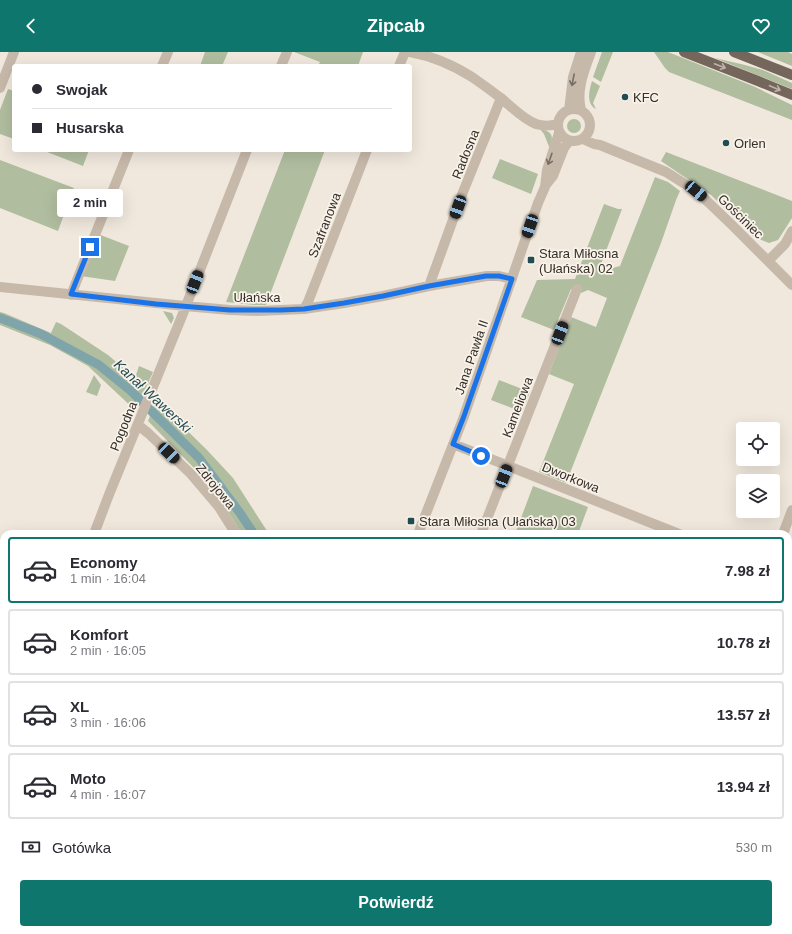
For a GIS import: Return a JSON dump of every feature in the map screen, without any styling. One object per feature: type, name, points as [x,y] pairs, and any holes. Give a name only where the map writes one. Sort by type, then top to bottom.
[{"type":"main road","points":[[684,52],[792,95]]},
{"type":"main road","points":[[734,52],[792,75]]},
{"type":"street","points":[[0,88],[14,52]]},
{"type":"street","points":[[163,64],[168,52]]},
{"type":"street","points":[[283,64],[287,52]]},
{"type":"street","points":[[400,64],[405,52]]},
{"type":"street","points":[[410,52],[439,60],[461,70],[501,98],[528,120],[536,124],[558,128]]},
{"type":"street","points":[[569,110],[573,77],[581,52]]},
{"type":"street","points":[[581,110],[579,97],[580,86],[591,52]]},
{"type":"street","name":"Radosna","points":[[429,286],[463,192],[501,98]]},
{"type":"street","points":[[569,110],[581,110],[586,114],[590,122],[586,135],[578,141],[569,141],[562,137],[558,128],[560,117],[563,113],[569,110]]},
{"type":"street","name":"Jana Pawła II","points":[[545,187],[547,170],[558,128]]},
{"type":"street","name":"Gościniec","points":[[586,135],[594,144],[600,144],[666,172],[684,183],[708,202],[792,285]]},
{"type":"street","name":"Jana Pawła II","points":[[420,530],[464,416],[538,203],[545,187],[553,176],[564,148],[569,141]]},
{"type":"street","points":[[71,294],[128,152]]},
{"type":"street","name":"Pogodna","points":[[96,530],[246,152]]},
{"type":"street","name":"Szafranowa","points":[[304,309],[366,152]]},
{"type":"street","points":[[768,261],[785,244],[792,231]]},
{"type":"street","name":"Ułańska","points":[[0,287],[186,306],[258,311],[304,309],[344,303],[486,276],[499,276],[512,279]]},
{"type":"street","name":"Kameliowa","points":[[483,530],[577,290]]},
{"type":"street","name":"Zdrojowa","points":[[138,425],[191,474],[219,507],[233,530]]},
{"type":"street","name":"Dworkowa","points":[[453,444],[669,530]]},
{"type":"street","points":[[784,530],[792,510]]},
{"type":"green space","points":[[205,52],[228,52],[223,64],[201,64]]},
{"type":"green space","points":[[294,52],[363,52],[359,64],[319,64],[320,62]]},
{"type":"green space","points":[[602,52],[613,52],[601,82],[593,77]]},
{"type":"green space","points":[[654,52],[668,52],[753,86],[792,105],[792,120],[669,72]]},
{"type":"green space","points":[[758,52],[788,52],[792,54],[792,66]]},
{"type":"green space","points":[[715,58],[763,70],[792,83],[792,89]]},
{"type":"green space","points":[[592,81],[600,86],[593,103],[596,109],[591,104],[589,96]]},
{"type":"green space","points":[[8,89],[12,90],[12,138],[0,134],[0,110]]},
{"type":"green space","points":[[574,119],[579,121],[581,126],[579,131],[574,133],[569,131],[567,126],[569,121]]},
{"type":"green space","points":[[540,129],[550,133],[551,135],[552,141],[550,149],[544,134]]},
{"type":"green space","points":[[47,152],[88,152],[83,166]]},
{"type":"green space","points":[[284,152],[324,152],[266,305],[226,302]]},
{"type":"green space","points":[[666,152],[792,201],[792,218],[778,240],[769,243],[754,237],[711,195],[661,161]]},
{"type":"green space","points":[[500,159],[538,174],[531,194],[492,178]]},
{"type":"green space","points":[[0,160],[74,188],[58,231],[0,208]]},
{"type":"green space","points":[[655,177],[668,182],[680,191],[661,243],[566,483],[539,472],[574,384],[549,374],[571,317],[596,327],[607,298],[588,290],[581,293],[571,289],[554,330],[521,317],[537,280],[575,279],[604,204],[622,209],[598,272],[620,266]]},
{"type":"green space","points":[[98,234],[129,246],[115,281],[81,276]]},
{"type":"green space","points":[[163,311],[172,313],[174,318],[171,324]]},
{"type":"green space","points":[[0,312],[51,333],[56,322],[61,324],[108,355],[135,378],[139,366],[153,372],[136,411],[88,366],[50,345],[0,325]]},
{"type":"green space","points":[[94,375],[101,385],[97,396],[86,392]]},
{"type":"green space","points":[[499,380],[530,392],[522,412],[491,400]]},
{"type":"green space","points":[[156,400],[233,478],[266,530],[239,530],[212,487],[148,421]]},
{"type":"green space","points":[[533,486],[588,507],[579,530],[516,530]]},
{"type":"waterway","name":"Kanał Wawerski","points":[[0,318],[41,334],[99,365],[131,391],[199,458],[251,530]]},
{"type":"place","name":"KFC","points":[[625,97]]},
{"type":"place","name":"Orlen","points":[[726,143]]},
{"type":"place","name":"Stara Miłosna (Ułańska) 02","points":[[531,260]]},
{"type":"place","name":"Stara Miłosna (Ułańska) 03","points":[[411,521]]},
{"type":"route","points":[[90,247],[71,294],[156,304],[230,310],[258,311],[304,309],[383,296],[486,276],[499,276],[512,279],[453,444],[481,456]]}]
